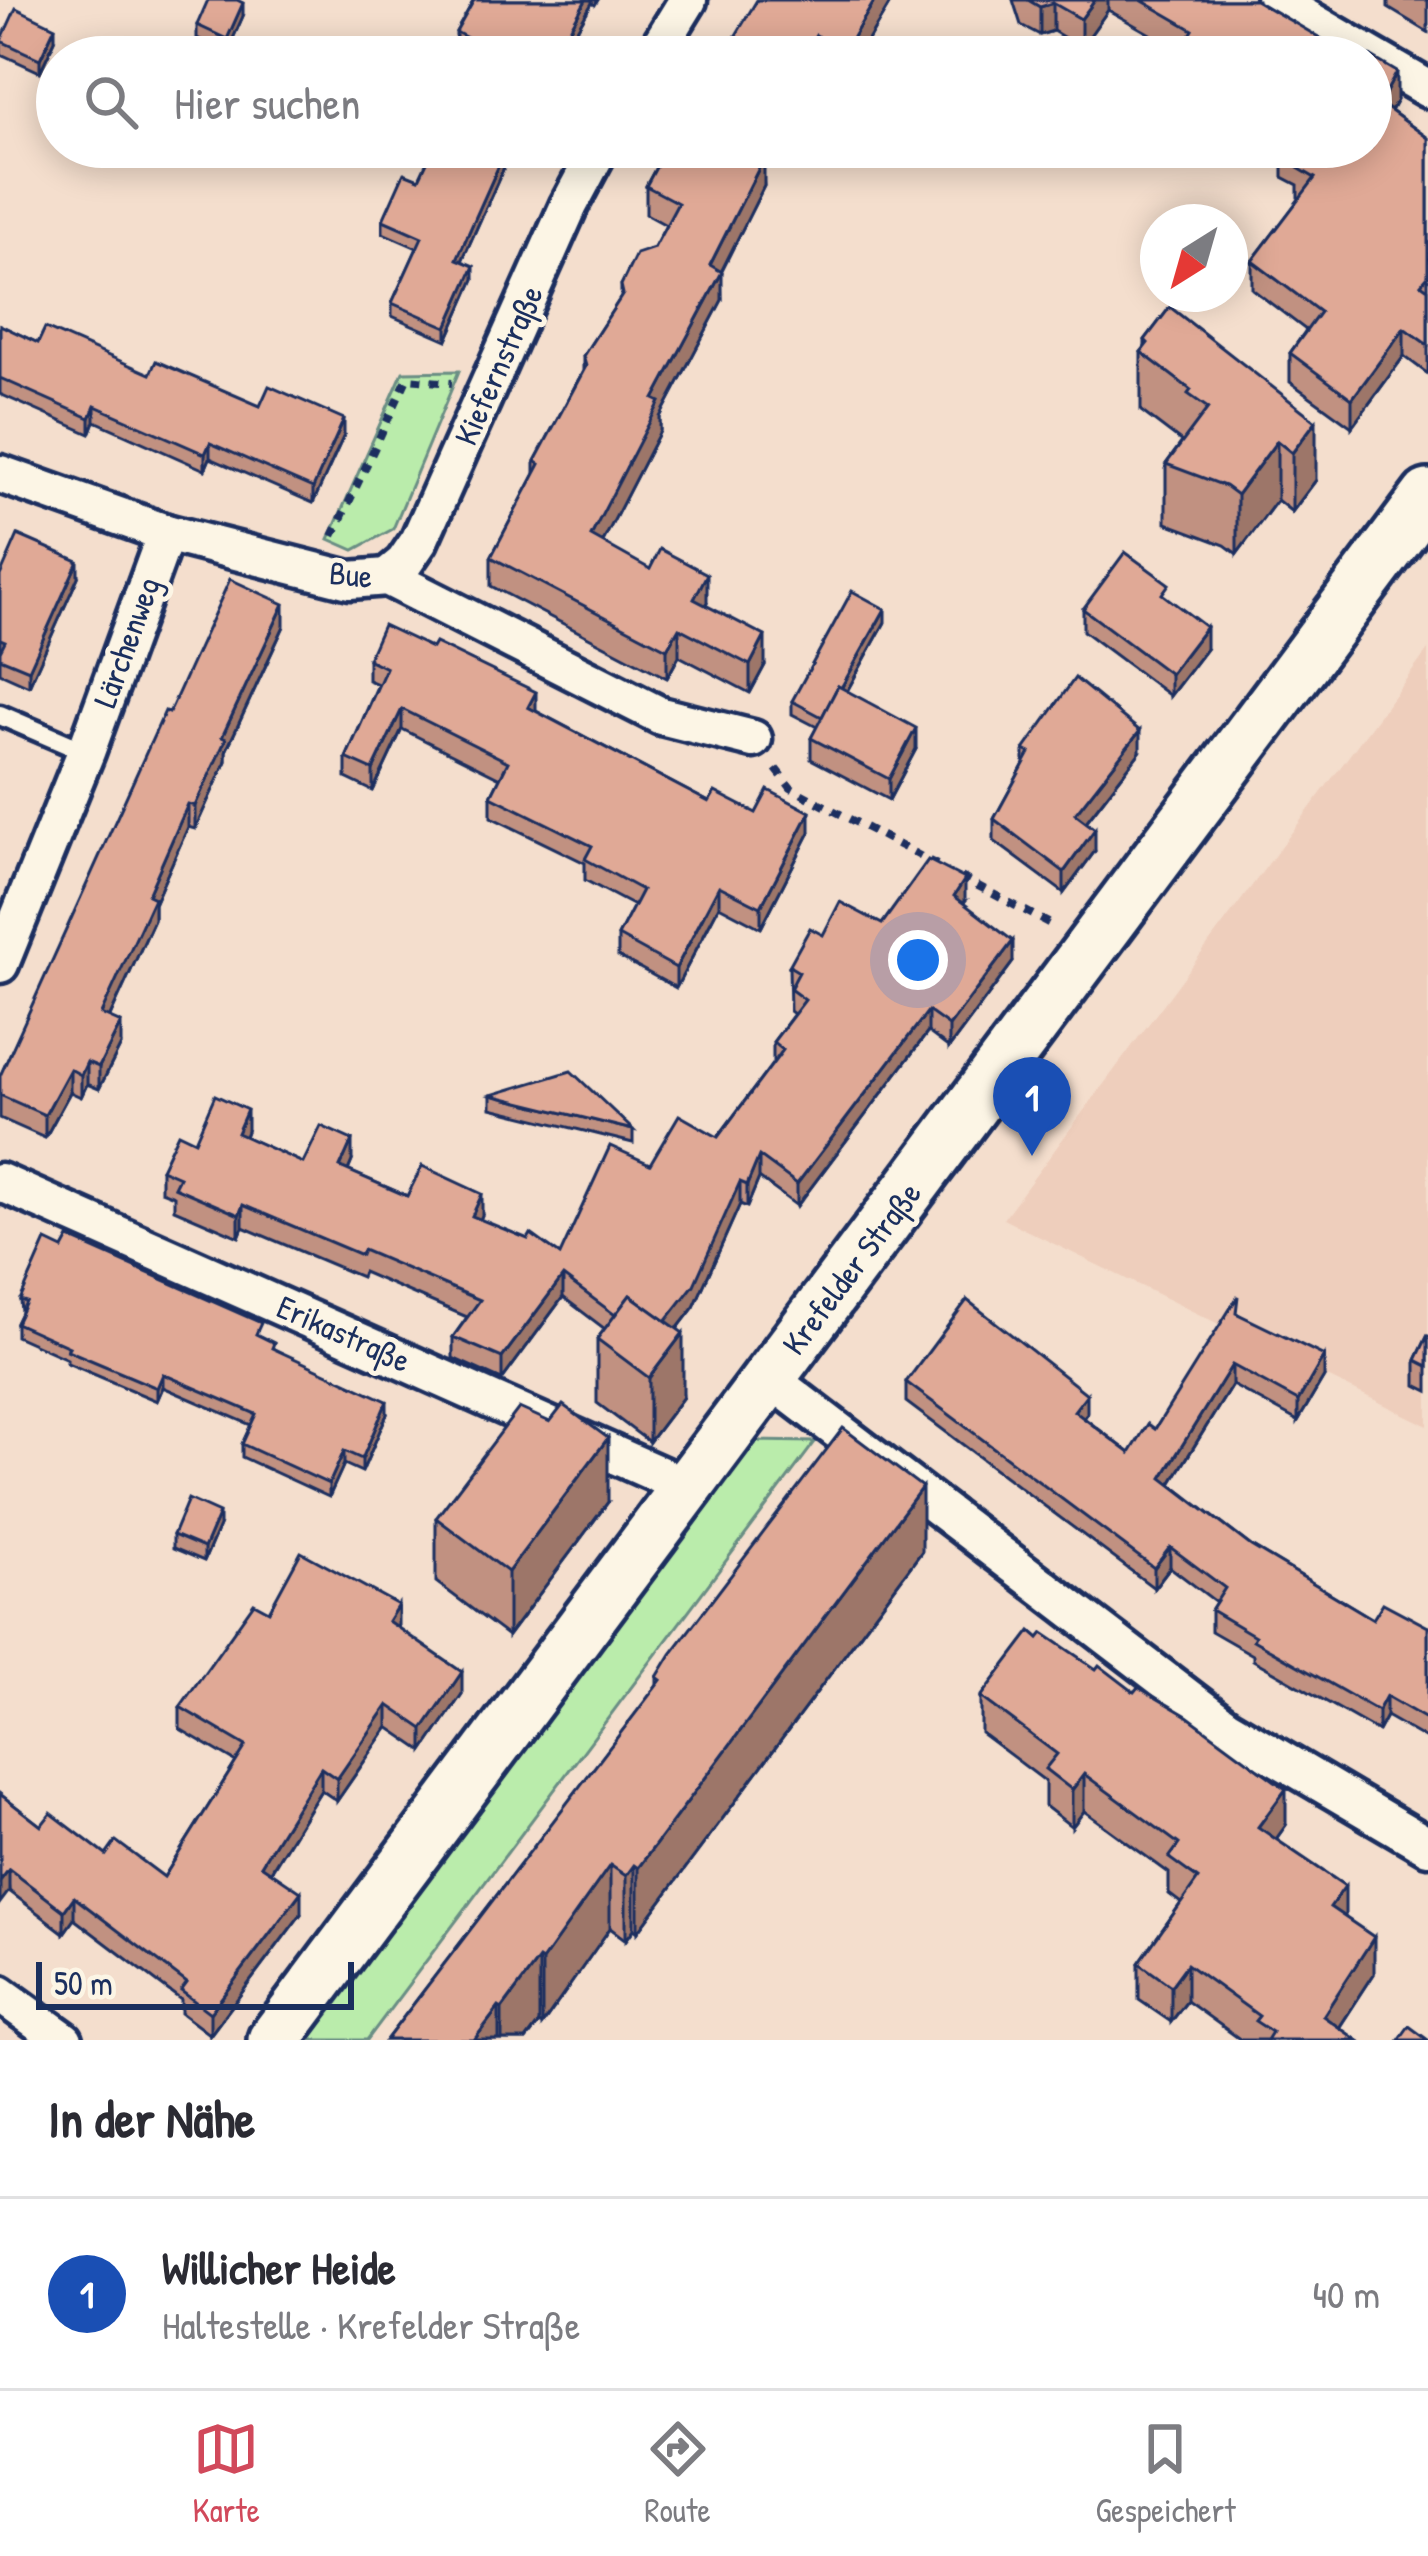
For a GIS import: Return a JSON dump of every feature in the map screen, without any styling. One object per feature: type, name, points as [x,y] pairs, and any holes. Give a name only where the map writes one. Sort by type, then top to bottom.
[{"type":"main road","name":"Krefelder Straße","points":[[274,2040],[1428,496]]},
{"type":"street","points":[[666,36],[688,0]]},
{"type":"street","points":[[1275,0],[1337,36]]},
{"type":"street","points":[[1392,68],[1428,89]]},
{"type":"street","name":"Kiefernstraße","points":[[387,577],[419,541],[589,168]]},
{"type":"street","name":"Bue","points":[[0,474],[166,533],[359,581],[387,577],[661,716],[754,740]]},
{"type":"street","name":"Lärchenweg","points":[[0,964],[86,752],[166,533]]},
{"type":"street","name":"Erikastraße","points":[[0,1182],[687,1487]]},
{"type":"street","points":[[769,1378],[1226,1726],[1428,1846]]},
{"type":"street","points":[[0,1994],[64,2040]]},
{"type":"lane","name":"Lärchenweg","points":[[0,715],[86,752]]},
{"type":"path","points":[[317,571],[407,379],[489,386]]},
{"type":"path","points":[[754,740],[791,788],[1091,946]]},
{"type":"shaded area","points":[[1428,650],[1428,1426],[1003,1219]]},
{"type":"green space","points":[[459,371],[393,529],[354,550],[329,539],[403,372]]},
{"type":"green space","points":[[751,1441],[815,1442],[367,2040],[305,2040]]},
{"type":"building","points":[[208,0],[243,3],[228,36],[197,25]]},
{"type":"building","points":[[474,0],[586,0],[566,36],[463,36],[456,32]]},
{"type":"building","points":[[757,0],[875,0],[854,36],[736,36]]},
{"type":"building","points":[[1028,0],[1095,0],[1081,19],[1053,3],[1040,7]]},
{"type":"building","points":[[1141,0],[1255,0],[1317,36],[1189,36],[1193,30]]},
{"type":"building","points":[[16,8],[55,27],[51,36],[36,36],[36,57],[1,41]]},
{"type":"building","points":[[1392,112],[1428,138],[1428,276],[1421,284],[1428,289],[1428,345],[1404,328],[1352,399],[1290,353],[1320,312],[1252,261],[1315,178],[1298,168],[1392,168]]},
{"type":"building","points":[[424,168],[498,168],[457,259],[474,266],[447,327],[392,303],[422,237],[383,220],[404,173],[419,179]]},
{"type":"building","points":[[656,168],[759,168],[710,265],[722,272],[654,399],[660,402],[591,536],[650,569],[660,549],[707,574],[694,599],[765,636],[750,665],[679,628],[667,649],[491,557],[586,366],[583,356],[623,294],[621,285],[636,254],[654,248],[678,203],[646,186]]},
{"type":"building","points":[[1166,312],[1176,312],[1316,421],[1292,453],[1277,441],[1237,495],[1166,464],[1208,408],[1141,352],[1148,343],[1145,340]]},
{"type":"building","points":[[0,325],[38,343],[45,328],[150,374],[156,361],[260,406],[269,386],[344,419],[313,488],[210,443],[205,454],[95,406],[90,418],[0,378]]},
{"type":"building","points":[[18,535],[78,561],[29,670],[0,658],[5,641],[0,639],[0,576]]},
{"type":"building","points":[[1125,552],[1169,584],[1162,594],[1206,627],[1170,674],[1083,609]]},
{"type":"building","points":[[230,579],[284,604],[195,806],[188,804],[148,895],[154,898],[101,1014],[121,1023],[99,1067],[87,1062],[81,1075],[70,1069],[45,1115],[0,1095],[0,1076]]},
{"type":"building","points":[[852,591],[885,609],[822,717],[792,701]]},
{"type":"building","points":[[383,625],[432,648],[435,643],[536,692],[528,707],[709,802],[715,792],[756,813],[768,790],[810,812],[761,907],[719,886],[676,968],[618,936],[642,890],[585,859],[592,846],[491,796],[508,762],[402,709],[373,770],[346,758],[386,668],[368,659]]},
{"type":"building","points":[[1075,678],[1140,731],[1075,814],[1095,829],[1064,872],[994,819],[1030,753],[1024,750]]},
{"type":"building","points":[[838,686],[916,728],[889,779],[811,738]]},
{"type":"building","points":[[928,860],[965,879],[954,896],[1013,941],[949,1026],[928,1011],[797,1184],[759,1156],[747,1185],[740,1182],[694,1285],[666,1321],[630,1295],[615,1315],[563,1276],[502,1358],[453,1337],[480,1300],[243,1205],[239,1215],[174,1187],[179,1177],[161,1169],[178,1133],[195,1141],[215,1095],[247,1110],[237,1133],[303,1163],[321,1126],[352,1140],[340,1167],[407,1196],[422,1166],[482,1194],[472,1216],[528,1239],[531,1234],[560,1255],[610,1146],[650,1164],[679,1115],[718,1137],[783,1050],[773,1042],[805,1000],[790,989],[799,972],[789,966],[810,928],[823,935],[840,902],[882,924]]},
{"type":"building","points":[[571,1071],[633,1130],[491,1095]]},
{"type":"building","points":[[69,1238],[261,1323],[256,1334],[274,1343],[272,1348],[387,1401],[362,1459],[344,1451],[329,1484],[242,1444],[256,1414],[163,1374],[157,1388],[16,1323],[26,1302],[20,1300],[46,1241],[63,1249]]},
{"type":"building","points":[[630,1295],[683,1333],[649,1378],[597,1339]]},
{"type":"building","points":[[1238,1296],[1236,1313],[1324,1356],[1298,1401],[1232,1365],[1162,1478],[1251,1546],[1373,1619],[1383,1603],[1428,1627],[1428,1720],[1386,1696],[1378,1711],[1253,1640],[1255,1636],[1211,1610],[1225,1588],[1170,1547],[1154,1568],[906,1382],[967,1300],[1087,1394],[1074,1411],[1130,1453],[1148,1424],[1155,1429]]},
{"type":"building","points":[[1428,1335],[1428,1366],[1416,1360]]},
{"type":"building","points":[[563,1405],[608,1438],[508,1572],[436,1518],[519,1408],[550,1422]]},
{"type":"building","points":[[843,1428],[922,1487],[638,1868],[634,1865],[626,1876],[610,1865],[542,1961],[474,2040],[386,2040],[661,1680],[657,1677],[671,1654]]},
{"type":"building","points":[[188,1499],[219,1513],[204,1548],[173,1535]]},
{"type":"building","points":[[301,1552],[398,1605],[388,1621],[462,1672],[423,1729],[388,1705],[337,1779],[321,1768],[261,1865],[301,1892],[210,2013],[181,1991],[187,1983],[74,1897],[64,1911],[9,1869],[0,1881],[0,1794],[41,1826],[51,1813],[106,1855],[116,1841],[164,1877],[246,1746],[180,1707],[254,1603],[269,1611]]},
{"type":"building","points":[[1031,1631],[1039,1638],[1043,1633],[1096,1669],[1099,1665],[1134,1692],[1138,1687],[1187,1716],[1286,1789],[1258,1827],[1345,1886],[1330,1907],[1374,1937],[1323,2016],[1357,2040],[1267,2040],[1272,2032],[1255,2021],[1259,2016],[1187,1964],[1171,1986],[1139,1963],[1198,1879],[1169,1858],[1179,1844],[1084,1774],[1072,1790],[1045,1769],[1057,1754],[981,1697]]},
{"type":"building","points":[[1409,2026],[1428,2040],[1399,2040]]},
{"type":"place","name":"Willicher Heide","points":[[1032,1156]]}]
